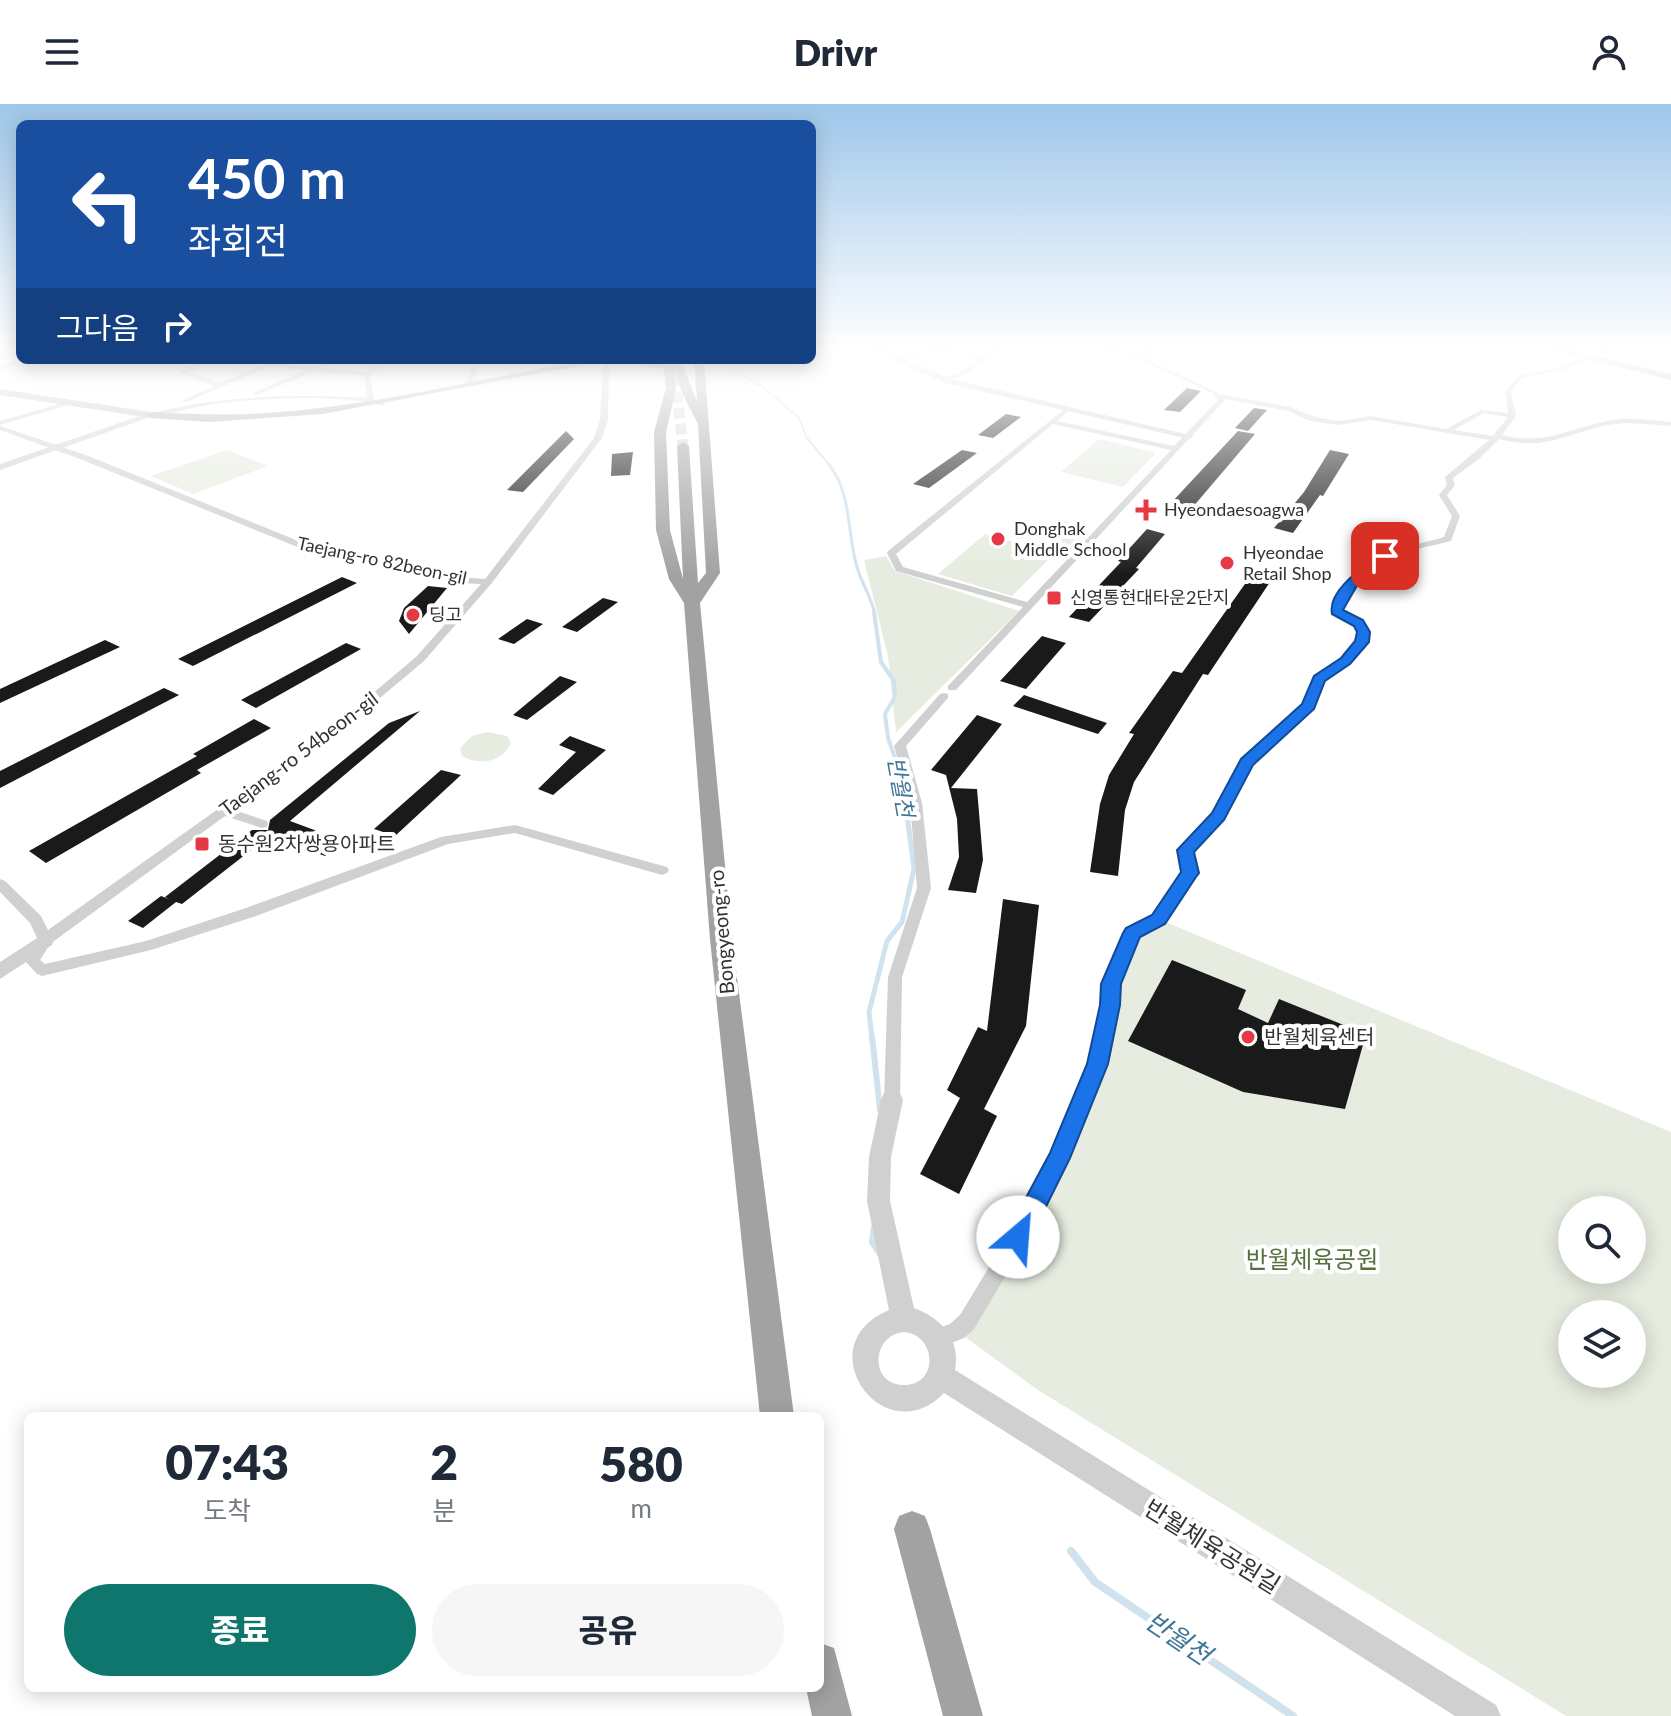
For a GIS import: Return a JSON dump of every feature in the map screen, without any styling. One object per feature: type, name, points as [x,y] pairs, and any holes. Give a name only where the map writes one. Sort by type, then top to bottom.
[{"type":"highway","points":[[662,424],[659,447],[663,530],[676,579],[692,603],[713,573],[706,495],[704,424]]},
{"type":"highway","points":[[702,424],[705,431]]},
{"type":"highway","points":[[659,447],[660,441],[671,436],[705,431]]},
{"type":"highway","name":"Bongyeong-ro","points":[[683,446],[692,603],[721,939],[777,1412]]},
{"type":"highway","points":[[912,1529],[963,1716]]},
{"type":"highway","points":[[824,1680],[832,1716]]},
{"type":"street","points":[[0,467],[126,424]]},
{"type":"street","name":"Taejang-ro 54beon-gil","points":[[45,940],[333,732],[420,659],[488,582],[598,438],[602,424]]},
{"type":"street","points":[[1030,606],[899,569],[891,553],[1049,424]]},
{"type":"street","points":[[1062,424],[1176,449]]},
{"type":"street","points":[[1139,424],[1189,436]]},
{"type":"street","points":[[902,1319],[901,1300],[880,1213],[879,1153],[892,1100],[895,977],[924,888],[916,803],[900,746],[1200,424]]},
{"type":"street","points":[[1407,424],[1513,442],[1543,442],[1602,424]]},
{"type":"street","points":[[1447,431],[1459,424]]},
{"type":"street","points":[[936,1339],[957,1331],[980,1304],[1059,1158],[1098,1064],[1111,984],[1132,933],[1158,919],[1190,873],[1185,850],[1219,816],[1246,763],[1308,706],[1319,679],[1346,661],[1362,642],[1364,632],[1359,623],[1336,611],[1346,590],[1385,556],[1448,539],[1456,516],[1443,495],[1451,485],[1449,477],[1479,457],[1483,448],[1497,438],[1506,424]]},
{"type":"street","name":"Taejang-ro 82beon-gil","points":[[0,426],[303,546],[459,580],[488,582]]},
{"type":"street","points":[[224,811],[262,824]]},
{"type":"street","points":[[45,940],[32,961],[42,970],[146,946],[236,917],[446,840],[515,829],[662,870]]},
{"type":"street","points":[[0,884],[36,920],[45,940]]},
{"type":"street","points":[[0,972],[45,940]]},
{"type":"street","points":[[902,1319],[922,1324],[936,1339],[942,1357],[940,1376],[923,1396],[906,1400],[888,1396],[874,1383],[866,1357],[870,1339],[883,1324],[902,1319]]},
{"type":"street","name":"반월체육공원길","points":[[940,1376],[1485,1716]]},
{"type":"green space","points":[[1099,439],[1155,454],[1123,487],[1061,472]]},
{"type":"green space","points":[[227,450],[268,466],[193,494],[151,476]]},
{"type":"green space","points":[[1058,519],[1089,527],[1071,545],[1040,536]]},
{"type":"green space","points":[[985,534],[1055,553],[1012,596],[938,574]]},
{"type":"green space","points":[[886,556],[895,571],[1019,611],[896,732],[888,656],[864,560]]},
{"type":"green space","points":[[487,732],[507,736],[511,743],[502,754],[490,760],[476,761],[462,756],[460,748],[472,736]]},
{"type":"green space","name":"반월체육공원","points":[[1158,919],[1671,1132],[1671,1716],[1566,1716],[1038,1390],[957,1331],[967,1322],[1098,1064],[1132,933]]},
{"type":"building","points":[[992,424],[1011,424],[993,438],[978,435]]},
{"type":"building","points":[[1239,424],[1254,424],[1248,431],[1235,428]]},
{"type":"building","points":[[566,431],[574,439],[523,492],[507,490]]},
{"type":"building","points":[[1238,431],[1255,434],[1192,508],[1171,503]]},
{"type":"building","points":[[962,450],[977,453],[929,488],[913,484]]},
{"type":"building","points":[[1330,450],[1349,454],[1323,496],[1320,495],[1293,533],[1274,528],[1304,492]]},
{"type":"building","points":[[633,452],[630,475],[611,476],[612,454]]},
{"type":"building","points":[[1147,529],[1165,534],[1136,568],[1139,569],[1089,622],[1069,617],[1121,562],[1118,561]]},
{"type":"building","points":[[1252,574],[1272,579],[1208,675],[1203,674],[1134,782],[1125,810],[1118,876],[1090,872],[1100,804],[1109,775],[1134,734],[1129,733],[1173,671],[1182,673]]},
{"type":"building","points":[[342,577],[357,583],[193,666],[178,659]]},
{"type":"building","name":"딩고","points":[[428,586],[447,588],[409,634],[399,621],[404,608]]},
{"type":"building","points":[[603,598],[618,602],[577,632],[562,627]]},
{"type":"building","points":[[527,619],[543,624],[514,644],[498,639]]},
{"type":"building","points":[[1042,636],[1066,643],[1026,689],[1000,681]]},
{"type":"building","points":[[105,640],[120,647],[0,703],[0,689]]},
{"type":"building","points":[[346,643],[361,649],[256,708],[241,700]]},
{"type":"building","points":[[560,676],[577,682],[527,720],[513,715]]},
{"type":"building","points":[[164,688],[179,695],[0,788],[0,771]]},
{"type":"building","points":[[1024,695],[1107,723],[1098,734],[1013,706]]},
{"type":"building","points":[[420,711],[290,821],[344,841],[325,856],[269,836],[182,904],[176,902],[143,928],[128,921],[161,896],[169,899],[165,897],[252,830],[268,830],[270,820],[389,723]]},
{"type":"building","points":[[977,715],[1002,724],[951,788],[977,789],[983,860],[976,893],[948,890],[959,857],[957,819],[946,775],[931,770]]},
{"type":"building","points":[[254,719],[271,728],[197,770],[201,773],[46,863],[29,851],[197,756],[193,754]]},
{"type":"building","points":[[570,736],[606,750],[553,795],[538,789],[576,752],[559,745]]},
{"type":"building","points":[[441,770],[461,775],[395,836],[374,829]]},
{"type":"building","points":[[1003,899],[1039,905],[1026,1026],[984,1109],[997,1116],[959,1194],[920,1174],[960,1098],[947,1090],[978,1027],[987,1031]]},
{"type":"building","name":"반월체육센터","points":[[1172,960],[1246,990],[1238,1009],[1268,1023],[1279,999],[1366,1034],[1345,1109],[1243,1092],[1128,1041]]},
{"type":"waterway","name":"반월천","points":[[801,424],[807,438],[831,467]]},
{"type":"waterway","name":"반월천","points":[[829,465],[842,488],[857,567],[875,614]]},
{"type":"waterway","name":"반월천","points":[[874,612],[881,662],[894,681],[895,697],[885,714],[888,738],[902,778],[905,801]]},
{"type":"waterway","name":"반월천","points":[[872,1038],[869,1012],[887,941],[902,922],[914,869],[905,799]]},
{"type":"waterway","name":"반월천","points":[[872,1036],[880,1110]]},
{"type":"waterway","name":"반월천","points":[[874,1227],[872,1242],[880,1254]]},
{"type":"waterway","name":"반월천","points":[[1071,1551],[1095,1582],[1293,1716]]},
{"type":"tunnel","points":[[680,424],[683,446]]},
{"type":"place","name":"Hyeondaesoagwa","points":[[1146,510]]},
{"type":"place","name":"Donghak Middle School","points":[[998,539]]},
{"type":"place","name":"Hyeondae Retail Shop","points":[[1227,563]]},
{"type":"place","name":"신영통현대타운2단지","points":[[1054,598]]},
{"type":"place","name":"딩고","points":[[413,615]]},
{"type":"place","name":"동수원2차쌍용아파트","points":[[202,844]]},
{"type":"place","name":"반월체육센터","points":[[1248,1037]]},
{"type":"route","points":[[1018,1237],[1059,1158],[1098,1064],[1111,984],[1132,933],[1158,919],[1190,873],[1185,850],[1219,816],[1246,763],[1308,706],[1319,679],[1346,661],[1362,642],[1364,632],[1359,623],[1336,611],[1337,604],[1355,580],[1385,556]]}]
